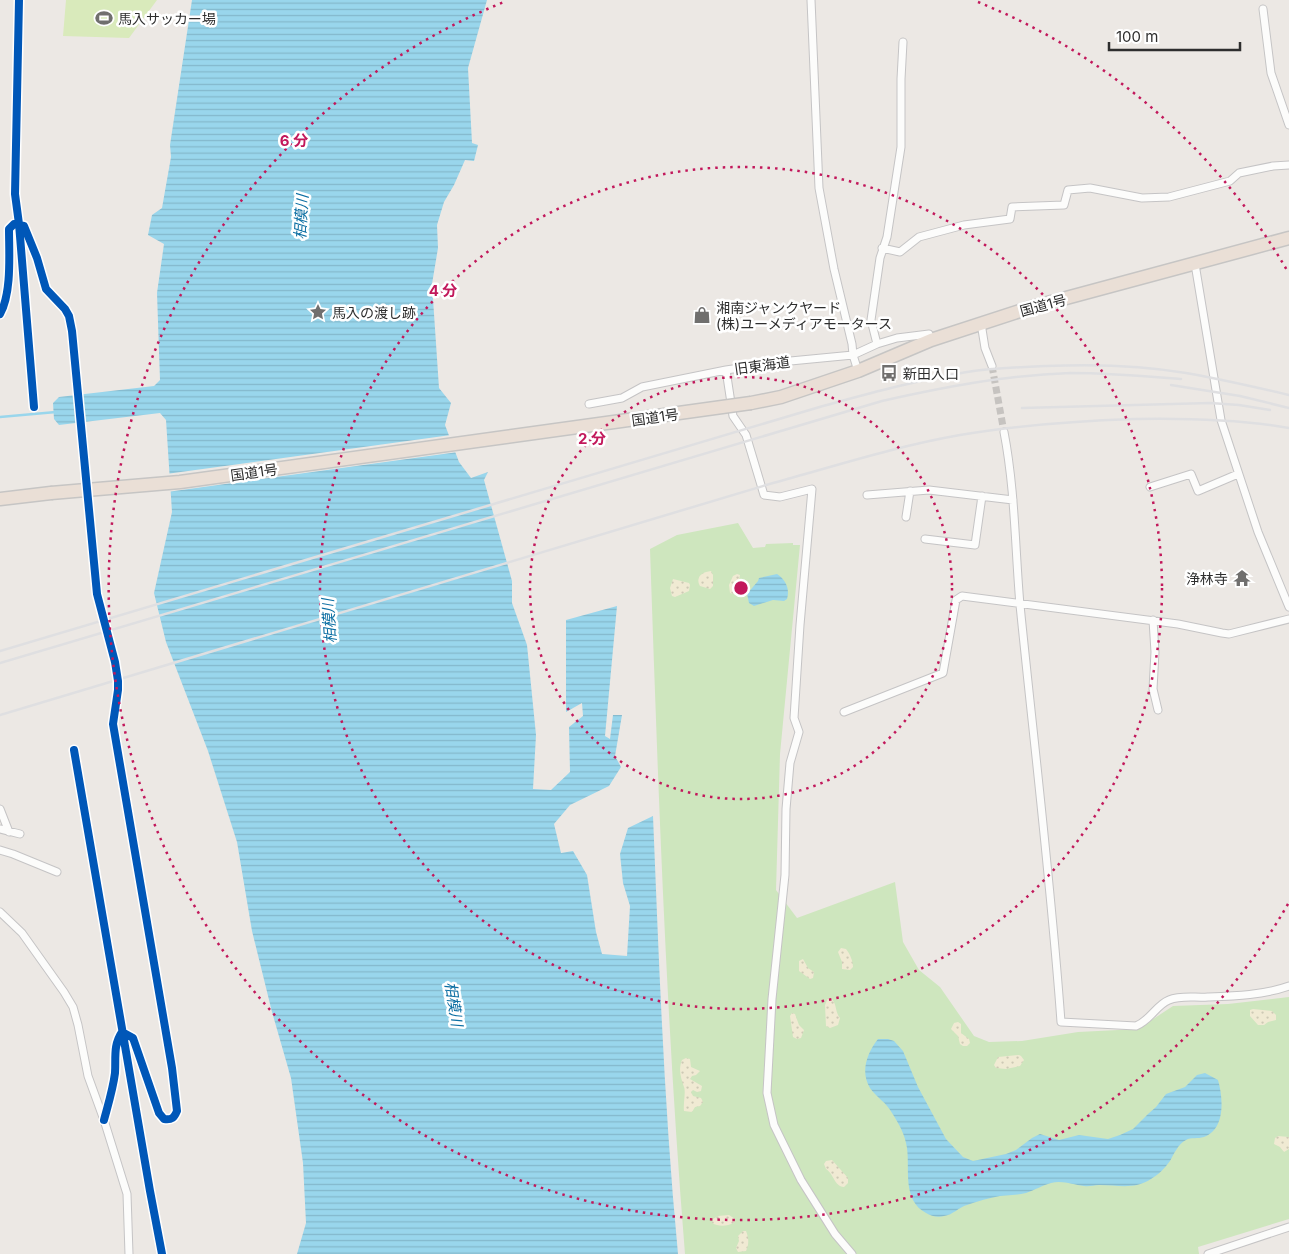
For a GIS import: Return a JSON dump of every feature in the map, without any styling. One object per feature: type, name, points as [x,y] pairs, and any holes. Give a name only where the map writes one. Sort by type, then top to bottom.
[{"type":"highway","name":"国道1号","points":[[0,499],[180,482],[751,403],[781,397],[858,371],[931,340],[981,323],[1029,308],[1289,238]]},
{"type":"street","points":[[811,0],[819,188],[832,260],[858,371]]},
{"type":"street","points":[[1263,9],[1272,73],[1289,125]]},
{"type":"street","points":[[877,344],[872,320],[882,248],[887,237],[901,147],[903,42]]},
{"type":"street","points":[[882,248],[900,252],[919,237],[964,225],[1010,219],[1012,207],[1064,205],[1068,190],[1090,188],[1142,198],[1169,197],[1230,181],[1239,173],[1273,166],[1289,165]]},
{"type":"street","points":[[1195,264],[1221,420],[1258,532],[1289,607]]},
{"type":"street","points":[[981,323],[985,348],[992,366]]},
{"type":"street","name":"旧東海道","points":[[589,404],[622,398],[642,387],[726,370],[780,362],[853,355],[877,344],[913,335],[929,334],[931,340]]},
{"type":"street","points":[[726,370],[733,416],[746,435],[764,495],[780,497],[812,489],[794,718],[799,732],[790,763],[786,808],[785,875],[772,999],[767,1093],[774,1125],[801,1180],[835,1234],[852,1254]]},
{"type":"street","points":[[1004,432],[1013,500],[1020,603],[1061,1022],[1136,1026],[1146,1022],[1160,1005],[1168,1000],[1180,997],[1253,994],[1289,986]]},
{"type":"street","points":[[1150,487],[1191,474],[1198,491],[1238,474]]},
{"type":"street","points":[[867,495],[929,490],[1013,500]]},
{"type":"street","points":[[906,517],[910,491]]},
{"type":"street","points":[[925,539],[975,545],[982,496]]},
{"type":"street","points":[[844,712],[943,673],[956,600],[962,596],[1153,620],[1230,634],[1289,619]]},
{"type":"street","points":[[1153,620],[1153,688],[1158,710]]},
{"type":"street","points":[[0,809],[9,832]]},
{"type":"street","points":[[0,830],[20,834]]},
{"type":"street","points":[[0,850],[58,872]]},
{"type":"street","points":[[0,912],[22,933],[64,992],[72,1007],[78,1025],[88,1076],[127,1194],[129,1254]]},
{"type":"street","points":[[1208,1254],[1289,1227]]},
{"type":"green space","name":"馬入サッカー場","points":[[66,0],[157,0],[129,38],[63,36]]},
{"type":"green space","points":[[738,523],[753,548],[765,547],[766,544],[793,543],[793,545],[800,545],[780,754],[776,890],[797,918],[895,882],[903,942],[919,970],[940,987],[974,1036],[989,1042],[1022,1041],[1078,1032],[1138,1029],[1173,1006],[1228,1004],[1289,997],[1289,1219],[1198,1247],[1199,1254],[685,1254],[668,990],[650,549],[677,535]]},
{"type":"sand","points":[[711,571],[713,586],[710,589],[700,586],[698,580],[700,576],[705,572]]},
{"type":"sand","points":[[740,575],[737,592],[733,594],[730,593],[729,585],[733,576]]},
{"type":"sand","points":[[673,579],[689,583],[689,591],[675,597],[672,596],[670,588]]},
{"type":"sand","points":[[841,948],[846,949],[851,958],[853,967],[850,970],[842,969],[842,962],[838,952]]},
{"type":"sand","points":[[803,959],[808,968],[814,972],[813,978],[810,979],[799,971],[799,961]]},
{"type":"sand","points":[[828,998],[834,1001],[840,1018],[838,1025],[830,1028],[826,1026],[825,1005]]},
{"type":"sand","points":[[1250,1010],[1272,1011],[1276,1015],[1276,1020],[1264,1025],[1258,1025],[1250,1016]]},
{"type":"sand","points":[[792,1013],[795,1014],[799,1025],[804,1030],[801,1038],[793,1037],[790,1016]]},
{"type":"sand","points":[[958,1022],[961,1024],[961,1033],[969,1039],[970,1043],[967,1046],[960,1044],[958,1036],[951,1029],[954,1023]]},
{"type":"sand","points":[[1019,1055],[1024,1060],[1020,1066],[1006,1069],[996,1068],[994,1065],[998,1057]]},
{"type":"sand","points":[[690,1059],[691,1067],[700,1071],[690,1079],[702,1086],[701,1091],[693,1090],[691,1092],[693,1096],[701,1098],[703,1102],[700,1106],[695,1107],[692,1112],[684,1111],[685,1089],[680,1067],[682,1060]]},
{"type":"sand","points":[[1278,1136],[1289,1137],[1289,1149],[1284,1152],[1274,1144],[1275,1138]]},
{"type":"sand","points":[[832,1160],[848,1178],[848,1183],[844,1187],[836,1182],[826,1169],[824,1164],[826,1161]]},
{"type":"sand","points":[[729,1215],[735,1219],[734,1223],[723,1226],[712,1223],[713,1219],[718,1216]]},
{"type":"sand","points":[[743,1231],[746,1231],[747,1234],[748,1246],[746,1251],[738,1252],[736,1248],[739,1241],[738,1236]]},
{"type":"water","name":"相模川","points":[[192,0],[487,0],[468,68],[472,143],[478,145],[474,161],[465,160],[444,202],[437,225],[438,248],[432,284],[439,388],[451,403],[445,425],[459,462],[471,478],[488,472],[484,480],[512,581],[512,603],[527,645],[536,735],[533,789],[551,790],[570,772],[569,727],[583,716],[582,703],[566,712],[566,620],[617,606],[605,736],[610,739],[613,715],[622,715],[615,756],[621,767],[609,786],[570,805],[554,824],[561,853],[573,851],[587,875],[596,932],[602,954],[627,956],[630,906],[623,883],[620,854],[628,828],[653,816],[666,1090],[678,1254],[297,1254],[306,1223],[303,1163],[291,1078],[252,931],[237,842],[208,751],[166,642],[154,593],[172,512],[166,420],[160,413],[59,425],[54,419],[53,403],[59,397],[154,386],[160,380],[157,293],[164,244],[148,235],[152,215],[162,208],[171,157],[170,145]]},
{"type":"water","points":[[777,574],[786,585],[787,599],[784,601],[773,600],[754,606],[749,603],[747,594],[759,578]]},
{"type":"water","points":[[878,1039],[894,1041],[903,1051],[918,1087],[946,1139],[963,1157],[973,1161],[1016,1150],[1040,1134],[1059,1140],[1079,1135],[1108,1139],[1120,1135],[1133,1129],[1156,1107],[1166,1094],[1185,1087],[1197,1075],[1205,1073],[1218,1080],[1222,1103],[1221,1112],[1216,1127],[1211,1133],[1204,1137],[1183,1142],[1161,1171],[1151,1179],[1138,1185],[1086,1186],[1055,1182],[1026,1193],[1000,1196],[964,1206],[953,1213],[939,1217],[926,1213],[913,1200],[910,1193],[907,1148],[903,1134],[890,1109],[872,1091],[867,1082],[865,1076],[866,1063]]},
{"type":"pier","points":[[451,435],[458,452],[167,492],[166,474]]},
{"type":"waterway","points":[[0,417],[56,412]]},
{"type":"tunnel","points":[[992,366],[1004,432]]},
{"type":"railway","points":[[0,651],[823,406],[949,375],[1026,367],[1081,365],[1134,367],[1186,373],[1289,395]]},
{"type":"railway","points":[[0,663],[882,401],[975,383],[1046,374],[1098,374],[1181,379]]},
{"type":"railway","points":[[1171,385],[1240,396],[1289,408]]},
{"type":"railway","points":[[1022,408],[1210,403],[1270,410]]},
{"type":"railway","points":[[0,715],[773,483],[913,445],[960,435],[1004,429],[1112,420],[1192,419],[1289,428]]},
{"type":"cycle path","points":[[19,0],[15,194],[34,407]]},
{"type":"cycle path","points":[[0,314],[4,305],[8,284],[9,229],[14,224],[24,226],[37,258],[46,289],[65,309],[69,316],[72,331],[97,594],[115,662],[118,681],[113,724],[172,1068],[177,1111],[171,1119],[164,1119],[159,1113],[133,1038],[122,1032],[116,1047],[115,1073],[104,1120]]},
{"type":"cycle path","points":[[74,750],[162,1254]]},
{"type":"place","name":"馬入サッカー場","points":[[104,18]]},
{"type":"place","name":"馬入の渡し跡","points":[[318,312]]},
{"type":"place","name":"湘南ジャンクヤード (株)ユーメディアモータース","points":[[702,315]]},
{"type":"place","name":"新田入口","points":[[889,373]]},
{"type":"place","name":"浄林寺","points":[[1242,578]]}]
